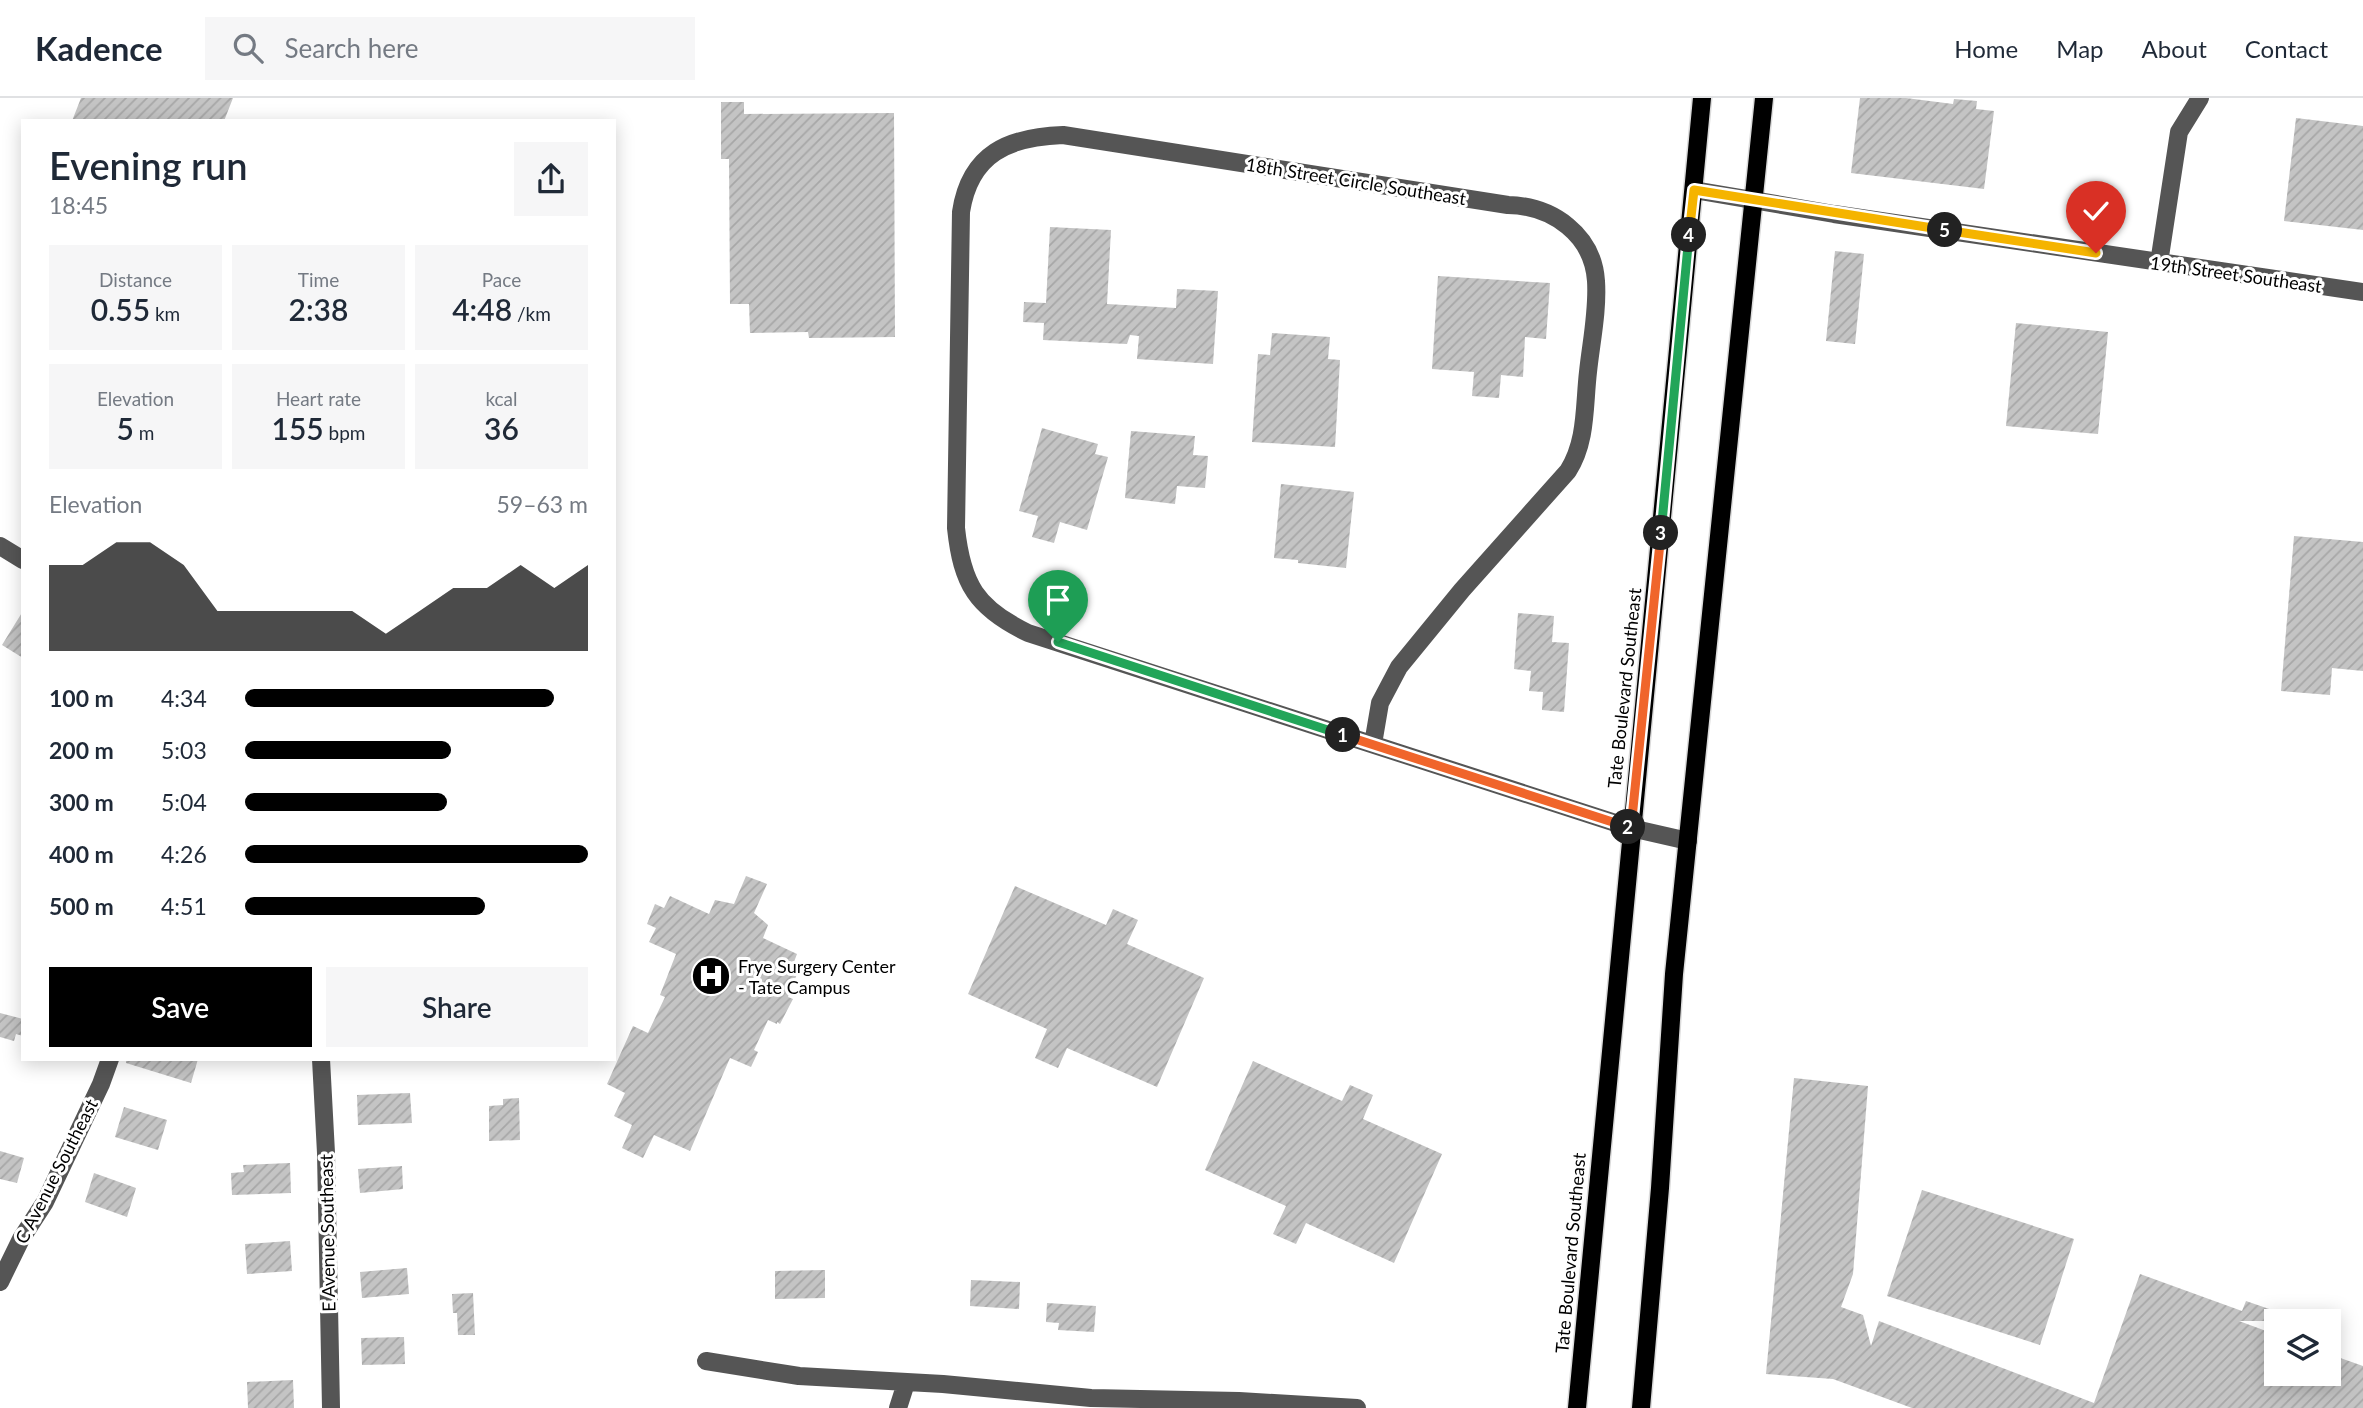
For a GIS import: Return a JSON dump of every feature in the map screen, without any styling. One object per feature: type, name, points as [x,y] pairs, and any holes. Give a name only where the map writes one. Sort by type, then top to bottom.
[{"type":"main road","name":"Tate Boulevard Southeast","points":[[1577,1408],[1702,98]]},
{"type":"main road","points":[[1641,1408],[1660,1188],[1674,974],[1764,98]]},
{"type":"street","points":[[2159,263],[2179,132],[2200,98]]},
{"type":"street","name":"18th Street Circle Southeast","points":[[1063,135],[1521,205],[1546,211],[1557,217],[1576,233],[1590,255],[1596,279],[1580,447],[1568,471],[1462,590],[1399,667],[1380,703],[1373,744],[1028,632],[996,614],[964,576],[956,528],[961,212],[963,197],[972,177],[985,159],[999,149],[1035,136],[1063,135]]},
{"type":"street","name":"19th Street Southeast","points":[[1694,190],[1834,214],[2363,292]]},
{"type":"street","points":[[0,546],[21,558]]},
{"type":"street","points":[[1373,744],[1631,828],[1688,841]]},
{"type":"street","name":"C Avenue Southeast","points":[[0,1282],[21,1239],[45,1202],[109,1061]]},
{"type":"street","name":"E Avenue Southeast","points":[[321,1061],[326,1153],[331,1408]]},
{"type":"street","points":[[706,1361],[799,1376],[943,1384],[1091,1398],[1239,1401],[1357,1408]]},
{"type":"street","points":[[898,1408],[906,1383]]},
{"type":"building","points":[[81,98],[233,98],[225,119],[73,119]]},
{"type":"building","points":[[1860,98],[1906,98],[1953,104],[1954,99],[1977,101],[1976,109],[1994,111],[1984,189],[1851,173]]},
{"type":"building","points":[[721,102],[744,102],[744,114],[894,113],[895,337],[809,338],[808,332],[750,333],[749,304],[730,304],[729,159],[721,159]]},
{"type":"building","points":[[2296,118],[2363,126],[2363,230],[2284,221]]},
{"type":"building","points":[[1050,227],[1111,230],[1107,304],[1176,308],[1177,289],[1218,291],[1213,364],[1137,359],[1139,336],[1130,335],[1127,344],[1043,340],[1044,323],[1023,322],[1024,302],[1046,303]]},
{"type":"building","points":[[1835,251],[1864,254],[1855,344],[1826,341]]},
{"type":"building","points":[[1438,276],[1550,283],[1546,339],[1525,337],[1523,377],[1501,375],[1499,398],[1472,396],[1474,372],[1432,369]]},
{"type":"building","points":[[2016,323],[2108,332],[2098,434],[2006,426]]},
{"type":"building","points":[[1272,333],[1330,337],[1328,359],[1340,360],[1335,447],[1252,442],[1258,354],[1270,355]]},
{"type":"building","points":[[1042,428],[1098,444],[1095,454],[1108,457],[1087,530],[1060,522],[1054,543],[1032,537],[1038,516],[1019,511]]},
{"type":"building","points":[[1131,431],[1195,436],[1193,455],[1208,456],[1205,488],[1177,486],[1175,504],[1125,498]]},
{"type":"building","points":[[1281,484],[1354,492],[1346,568],[1274,558]]},
{"type":"building","points":[[2294,536],[2363,542],[2363,671],[2332,668],[2330,695],[2281,691]]},
{"type":"building","points":[[1518,613],[1554,616],[1552,642],[1569,643],[1564,712],[1542,710],[1543,692],[1529,691],[1531,671],[1514,669]]},
{"type":"building","points":[[21,614],[21,657],[2,645]]},
{"type":"building","points":[[746,876],[767,884],[754,913],[768,925],[763,938],[797,954],[792,967],[799,969],[788,997],[793,999],[780,1024],[768,1020],[754,1050],[758,1052],[751,1067],[730,1058],[690,1151],[654,1135],[643,1158],[622,1148],[632,1125],[614,1116],[625,1093],[607,1084],[633,1026],[648,1033],[665,997],[660,995],[676,954],[649,942],[656,928],[647,924],[655,904],[664,908],[670,896],[709,914],[715,900],[734,904]]},
{"type":"building","points":[[1015,886],[1106,925],[1113,909],[1138,920],[1127,944],[1204,978],[1157,1087],[1067,1048],[1058,1068],[1035,1058],[1047,1029],[968,994]]},
{"type":"building","points":[[0,1013],[21,1018],[21,1035],[16,1034],[14,1041],[0,1037]]},
{"type":"building","points":[[126,1061],[197,1061],[191,1083]]},
{"type":"building","points":[[1253,1061],[1342,1101],[1350,1085],[1373,1095],[1363,1119],[1442,1154],[1394,1263],[1306,1223],[1296,1244],[1273,1234],[1286,1206],[1205,1170]]},
{"type":"building","points":[[1794,1078],[1868,1086],[1853,1274],[1841,1307],[1863,1315],[1871,1346],[1879,1321],[2094,1403],[2140,1274],[2242,1311],[2246,1301],[2269,1309],[2264,1309],[2264,1321],[2239,1321],[2264,1330],[2264,1386],[2341,1386],[2341,1358],[2363,1366],[2363,1408],[1912,1408],[1833,1379],[1766,1374]]},
{"type":"building","points":[[410,1093],[412,1123],[358,1125],[357,1095]]},
{"type":"building","points":[[519,1098],[520,1140],[489,1141],[489,1106],[503,1105],[503,1099]]},
{"type":"building","points":[[124,1107],[167,1120],[158,1150],[115,1137]]},
{"type":"building","points":[[0,1151],[24,1158],[17,1183],[0,1179]]},
{"type":"building","points":[[290,1163],[291,1193],[232,1195],[231,1173],[244,1172],[243,1165]]},
{"type":"building","points":[[402,1166],[403,1189],[360,1193],[358,1169]]},
{"type":"building","points":[[94,1173],[136,1188],[127,1217],[85,1202]]},
{"type":"building","points":[[1922,1190],[2074,1239],[2040,1345],[1887,1296]]},
{"type":"building","points":[[290,1241],[292,1271],[247,1274],[245,1244]]},
{"type":"building","points":[[407,1268],[409,1294],[362,1298],[360,1272]]},
{"type":"building","points":[[825,1270],[825,1298],[775,1299],[775,1271]]},
{"type":"building","points":[[971,1280],[1020,1282],[1019,1309],[970,1306]]},
{"type":"building","points":[[473,1293],[475,1335],[458,1335],[457,1313],[453,1313],[452,1294]]},
{"type":"building","points":[[1047,1303],[1096,1306],[1094,1332],[1058,1330],[1059,1323],[1046,1322]]},
{"type":"building","points":[[404,1337],[405,1364],[362,1365],[361,1338]]},
{"type":"building","points":[[293,1380],[294,1408],[248,1408],[247,1382]]},
{"type":"place","name":"Frye Surgery Center - Tate Campus","points":[[711,976]]},
{"type":"route","points":[[1058,642],[1631,828],[1694,190],[2096,253]]}]
